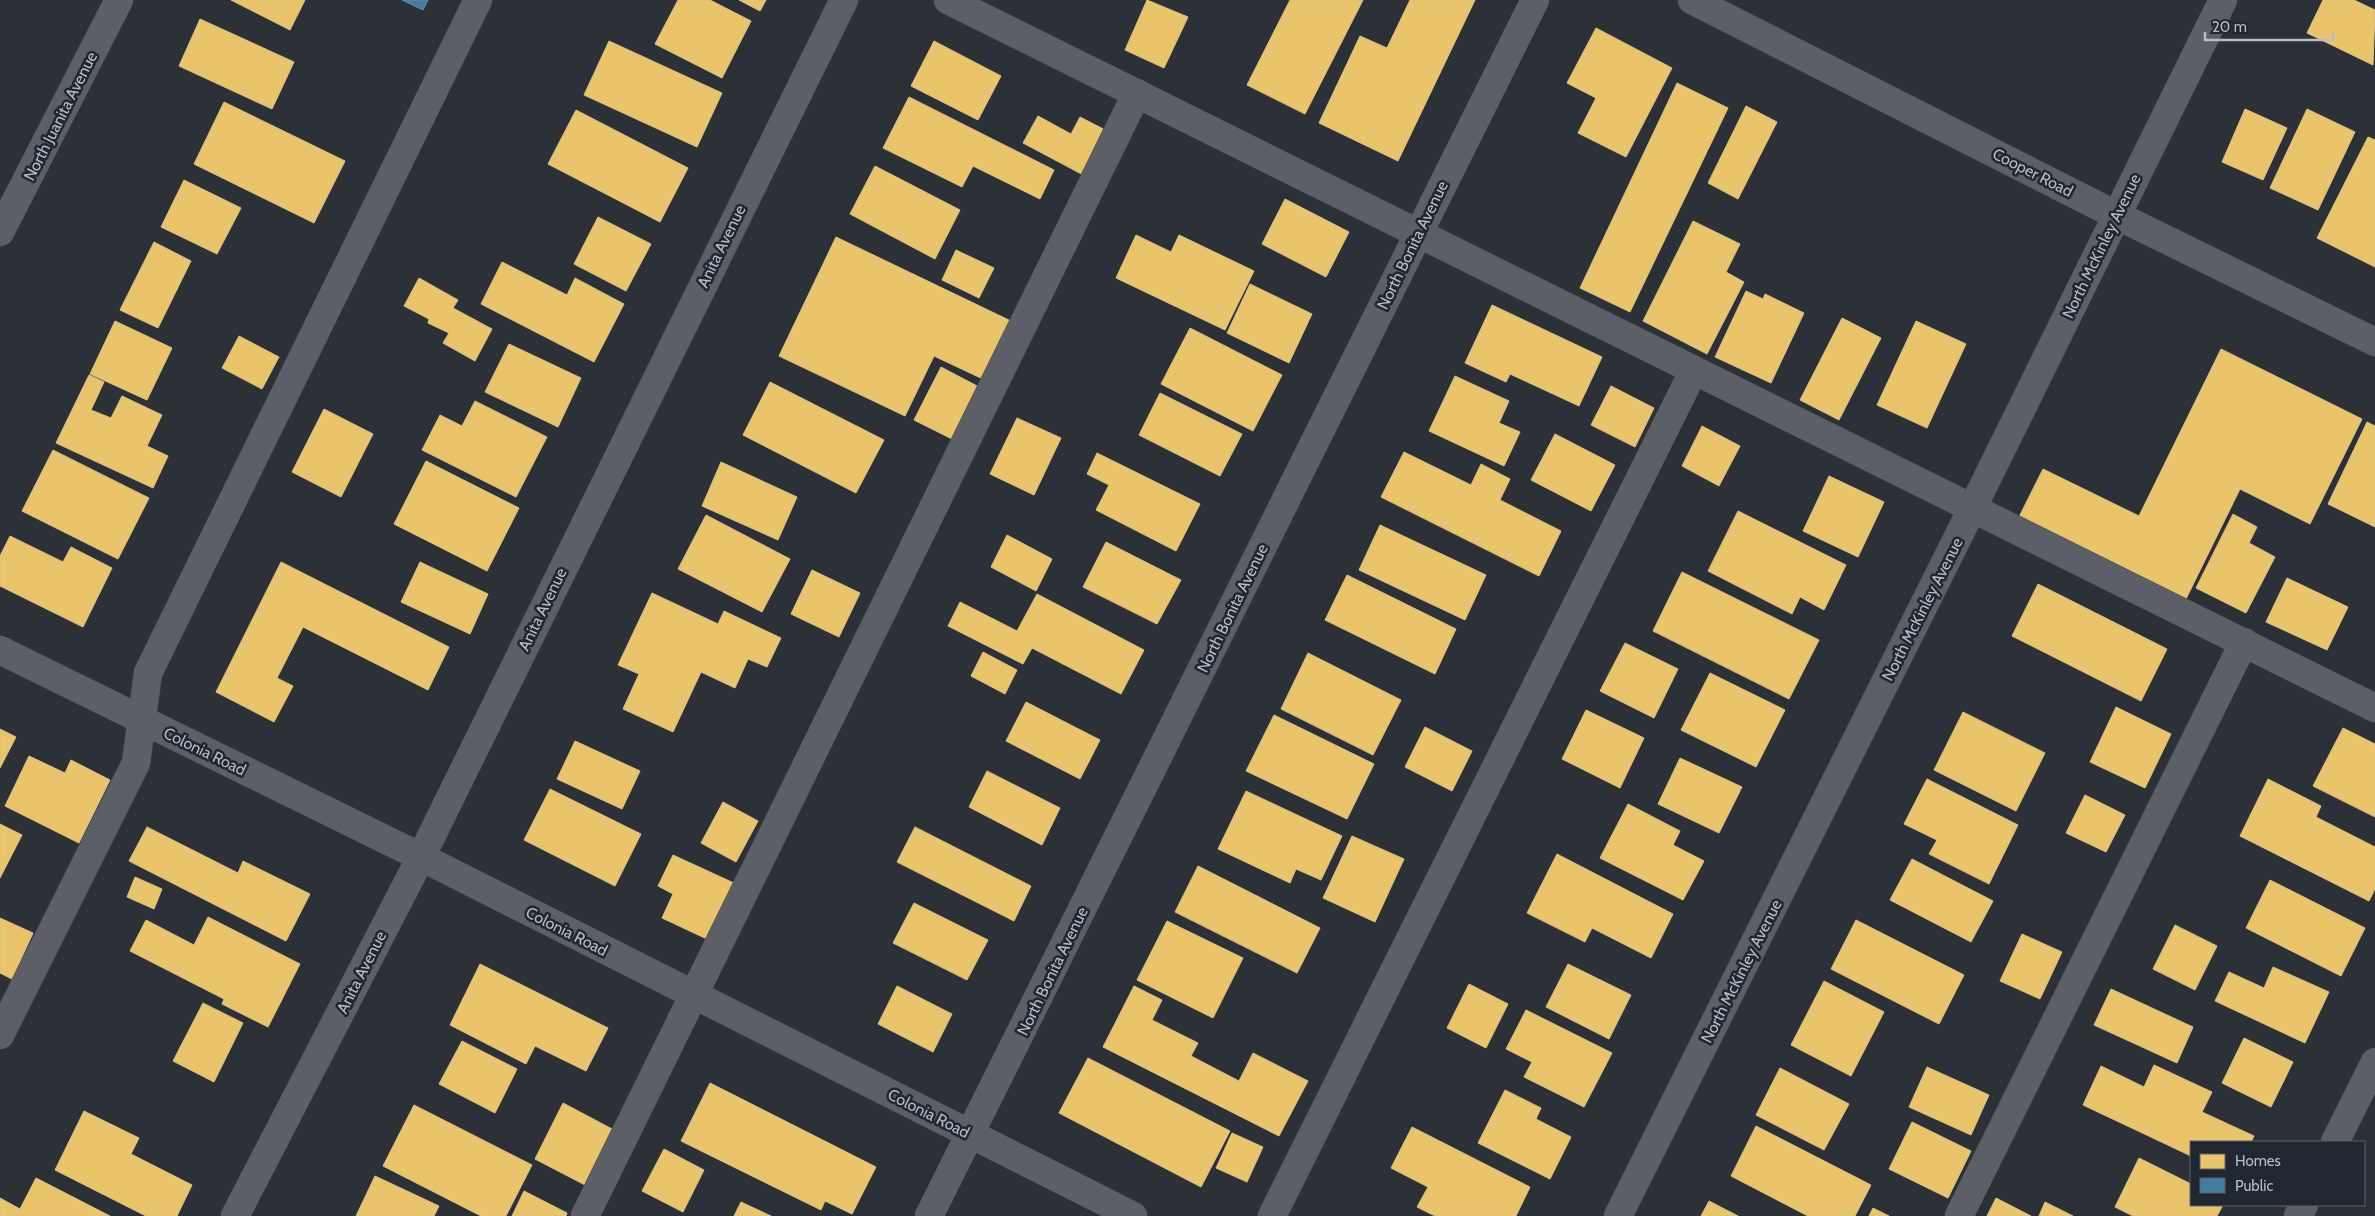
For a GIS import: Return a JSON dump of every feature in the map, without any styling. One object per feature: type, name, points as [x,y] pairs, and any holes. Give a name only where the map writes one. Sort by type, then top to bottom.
[{"type":"street","name":"North Juanita Avenue","points":[[0,232],[8,196],[119,0]]},
{"type":"street","points":[[0,1035],[136,763],[148,673],[478,0]]},
{"type":"street","name":"Anita Avenue","points":[[235,1216],[421,857],[844,0]]},
{"type":"street","points":[[948,0],[1418,232],[1693,372],[1973,507],[2375,708]]},
{"type":"street","name":"North Bonita Avenue","points":[[929,1216],[972,1134],[1418,232],[1535,0]]},
{"type":"street","name":"Cooper Road","points":[[1692,0],[2116,215],[2375,342]]},
{"type":"street","name":"North McKinley Avenue","points":[[1618,1216],[1973,507],[2223,0]]},
{"type":"street","points":[[585,1216],[695,996],[1137,94]]},
{"type":"street","points":[[1272,1216],[1693,372]]},
{"type":"street","points":[[1959,1216],[2244,642]]},
{"type":"street","name":"Colonia Road","points":[[0,650],[421,857],[1133,1216]]},
{"type":"street","points":[[2336,1141],[2375,1062]]},
{"type":"building: Homes","points":[[231,0],[305,0],[290,30]]},
{"type":"building: Homes","points":[[678,0],[710,0],[751,21],[722,78],[655,44]]},
{"type":"building: Homes","points":[[739,0],[766,0],[760,11]]},
{"type":"building: Homes","points":[[1147,0],[1188,17],[1164,68],[1125,50]]},
{"type":"building: Homes","points":[[1290,0],[1363,0],[1305,114],[1247,85]]},
{"type":"building: Homes","points":[[1410,0],[1475,0],[1398,161],[1319,123],[1360,36],[1387,48]]},
{"type":"building: Homes","points":[[2323,0],[2354,0],[2375,10],[2373,65],[2307,33]]},
{"type":"building: Homes","points":[[200,19],[294,62],[272,109],[179,66]]},
{"type":"building: Homes","points":[[1596,28],[1672,68],[1626,157],[1578,133],[1596,98],[1567,83]]},
{"type":"building: Homes","points":[[609,41],[722,93],[697,147],[584,95]]},
{"type":"building: Homes","points":[[934,41],[1001,76],[978,120],[911,86]]},
{"type":"building: Homes","points":[[1677,83],[1728,108],[1630,312],[1580,288]]},
{"type":"building: Homes","points":[[909,97],[1054,170],[1040,199],[973,166],[962,187],[883,148]]},
{"type":"building: Homes","points":[[224,102],[345,161],[314,223],[194,164]]},
{"type":"building: Homes","points":[[1746,106],[1777,122],[1738,199],[1708,183]]},
{"type":"building: Homes","points":[[2245,109],[2287,128],[2263,180],[2222,162]]},
{"type":"building: Homes","points":[[2307,109],[2355,132],[2318,210],[2270,188]]},
{"type":"building: Homes","points":[[576,110],[688,168],[660,222],[548,164]]},
{"type":"building: Homes","points":[[1038,116],[1071,134],[1080,117],[1113,134],[1089,178],[1023,143]]},
{"type":"building: Homes","points":[[2368,137],[2375,140],[2375,267],[2317,238]]},
{"type":"building: Homes","points":[[875,166],[960,210],[935,259],[850,214]]},
{"type":"building: Homes","points":[[184,180],[241,208],[217,254],[161,227]]},
{"type":"building: Homes","points":[[1285,199],[1349,232],[1326,277],[1262,244]]},
{"type":"building: Homes","points":[[598,217],[651,244],[626,291],[574,264]]},
{"type":"building: Homes","points":[[1693,221],[1740,244],[1726,272],[1744,282],[1707,354],[1643,321]]},
{"type":"building: Homes","points":[[1136,235],[1171,252],[1179,235],[1254,271],[1225,330],[1116,278]]},
{"type":"building: Homes","points":[[836,237],[1013,322],[985,380],[934,356],[905,416],[779,356]]},
{"type":"building: Homes","points":[[154,242],[191,261],[158,328],[120,310]]},
{"type":"building: Homes","points":[[956,250],[994,268],[979,298],[942,280]]},
{"type":"building: Homes","points":[[502,262],[567,295],[575,278],[624,304],[594,362],[481,304]]},
{"type":"building: Homes","points":[[419,278],[458,300],[453,308],[492,329],[475,361],[443,343],[449,333],[428,323],[429,319],[404,306]]},
{"type":"building: Homes","points":[[1250,284],[1312,314],[1289,363],[1227,333]]},
{"type":"building: Homes","points":[[1746,291],[1763,299],[1765,294],[1804,313],[1771,383],[1715,357]]},
{"type":"building: Homes","points":[[1492,305],[1602,357],[1579,406],[1510,374],[1506,382],[1465,363]]},
{"type":"building: Homes","points":[[1842,318],[1881,338],[1839,420],[1800,400]]},
{"type":"building: Homes","points":[[115,321],[172,348],[147,400],[90,374]]},
{"type":"building: Homes","points":[[1916,321],[1966,344],[1927,428],[1877,405]]},
{"type":"building: Homes","points":[[1190,328],[1282,375],[1253,431],[1161,384]]},
{"type":"building: Homes","points":[[239,336],[279,357],[262,389],[222,368]]},
{"type":"building: Homes","points":[[509,344],[581,378],[558,427],[485,392]]},
{"type":"building: Homes","points":[[2221,349],[2362,419],[2310,524],[2240,489],[2185,601],[2018,519],[2043,469],[2139,516]]},
{"type":"building: Homes","points":[[941,367],[981,388],[954,440],[914,420]]},
{"type":"building: Homes","points":[[89,375],[104,382],[91,410],[111,418],[122,396],[162,415],[147,446],[168,456],[153,488],[56,443]]},
{"type":"building: Homes","points":[[1455,376],[1509,401],[1499,423],[1520,432],[1504,466],[1429,431]]},
{"type":"building: Homes","points":[[770,382],[884,440],[856,493],[743,435]]},
{"type":"building: Homes","points":[[1611,386],[1654,408],[1635,447],[1591,425]]},
{"type":"building: Homes","points":[[1160,393],[1242,434],[1220,476],[1139,435]]},
{"type":"building: Homes","points":[[475,401],[547,437],[516,497],[422,450],[440,415],[462,426]]},
{"type":"building: Homes","points":[[324,409],[373,434],[341,497],[292,472]]},
{"type":"building: Homes","points":[[1017,418],[1061,438],[1034,495],[990,474]]},
{"type":"building: Homes","points":[[2367,422],[2375,426],[2375,527],[2328,504]]},
{"type":"building: Homes","points":[[1702,426],[1740,446],[1719,486],[1682,466]]},
{"type":"building: Homes","points":[[1555,434],[1615,465],[1591,511],[1531,480]]},
{"type":"building: Homes","points":[[53,450],[149,498],[118,559],[22,511]]},
{"type":"building: Homes","points":[[1404,452],[1471,485],[1481,464],[1510,479],[1500,500],[1561,531],[1539,576],[1381,497]]},
{"type":"building: Homes","points":[[1097,453],[1200,504],[1176,551],[1096,510],[1109,485],[1087,474]]},
{"type":"building: Homes","points":[[426,461],[519,508],[487,571],[394,524]]},
{"type":"building: Homes","points":[[721,462],[797,497],[778,540],[702,506]]},
{"type":"building: Homes","points":[[1829,476],[1884,502],[1858,557],[1803,531]]},
{"type":"building: Homes","points":[[1738,511],[1846,565],[1824,610],[1800,597],[1792,614],[1708,571]]},
{"type":"building: Homes","points":[[2233,514],[2257,527],[2249,543],[2275,557],[2246,613],[2196,588]]},
{"type":"building: Homes","points":[[706,515],[790,559],[762,612],[678,569]]},
{"type":"building: Homes","points":[[1380,525],[1486,575],[1465,620],[1359,570]]},
{"type":"building: Homes","points":[[1007,535],[1052,559],[1036,591],[991,567]]},
{"type":"building: Homes","points":[[10,536],[63,562],[71,547],[112,568],[83,627],[0,586],[0,556]]},
{"type":"building: Homes","points":[[1106,542],[1181,580],[1157,624],[1083,587]]},
{"type":"building: Homes","points":[[281,562],[449,647],[428,690],[303,627],[277,678],[293,686],[274,722],[216,692]]},
{"type":"building: Homes","points":[[420,562],[488,594],[470,634],[401,602]]},
{"type":"building: Homes","points":[[812,570],[860,593],[839,637],[791,614]]},
{"type":"building: Homes","points":[[1682,572],[1819,640],[1789,699],[1653,631]]},
{"type":"building: Homes","points":[[1347,575],[1456,629],[1435,674],[1325,620]]},
{"type":"building: Homes","points":[[2287,578],[2348,607],[2327,650],[2266,622]]},
{"type":"building: Homes","points":[[2038,584],[2167,649],[2141,701],[2012,636]]},
{"type":"building: Homes","points":[[652,593],[718,624],[724,611],[781,638],[767,667],[748,659],[735,688],[701,672],[673,732],[623,709],[639,674],[618,665]]},
{"type":"building: Homes","points":[[1037,594],[1144,650],[1121,694],[1032,648],[1023,664],[948,626],[960,602],[1017,631]]},
{"type":"building: Homes","points":[[1625,643],[1678,669],[1654,718],[1600,691]]},
{"type":"building: Homes","points":[[983,652],[1017,670],[1005,694],[971,676]]},
{"type":"building: Homes","points":[[1308,653],[1401,700],[1373,755],[1281,709]]},
{"type":"building: Homes","points":[[1710,673],[1785,710],[1756,767],[1681,730]]},
{"type":"building: Homes","points":[[1026,702],[1100,740],[1080,779],[1006,741]]},
{"type":"building: Homes","points":[[2116,707],[2171,734],[2145,788],[2090,762]]},
{"type":"building: Homes","points":[[1586,710],[1644,738],[1620,788],[1562,759]]},
{"type":"building: Homes","points":[[1963,712],[2045,753],[2016,811],[1934,770]]},
{"type":"building: Homes","points":[[1274,715],[1374,764],[1347,819],[1246,771]]},
{"type":"building: Homes","points":[[1425,727],[1472,751],[1452,791],[1405,767]]},
{"type":"building: Homes","points":[[2343,728],[2375,744],[2375,817],[2313,786]]},
{"type":"building: Homes","points":[[0,729],[16,737],[0,768]]},
{"type":"building: Homes","points":[[575,741],[640,771],[622,809],[557,779]]},
{"type":"building: Homes","points":[[29,756],[65,773],[71,760],[110,780],[79,843],[5,806]]},
{"type":"building: Homes","points":[[1680,758],[1742,787],[1719,833],[1658,804]]},
{"type":"building: Homes","points":[[987,771],[1060,808],[1042,845],[969,807]]},
{"type":"building: Homes","points":[[1927,779],[2018,825],[1989,884],[1929,854],[1937,840],[1904,824]]},
{"type":"building: Homes","points":[[2268,779],[2321,806],[2316,817],[2375,847],[2375,889],[2369,901],[2240,836]]},
{"type":"building: Homes","points":[[550,789],[641,834],[615,886],[524,840]]},
{"type":"building: Homes","points":[[1246,791],[1342,836],[1321,880],[1296,869],[1290,883],[1218,849]]},
{"type":"building: Homes","points":[[2085,795],[2125,815],[2106,852],[2066,833]]},
{"type":"building: Homes","points":[[723,802],[758,821],[736,862],[701,843]]},
{"type":"building: Homes","points":[[1628,804],[1680,831],[1673,845],[1704,861],[1683,900],[1600,858]]},
{"type":"building: Homes","points":[[0,824],[22,835],[0,878]]},
{"type":"building: Homes","points":[[147,827],[238,873],[243,861],[310,894],[286,941],[129,861]]},
{"type":"building: Homes","points":[[915,827],[1031,886],[1014,921],[897,862]]},
{"type":"building: Homes","points":[[1352,836],[1404,859],[1375,922],[1323,898]]},
{"type":"building: Homes","points":[[1557,854],[1673,914],[1651,958],[1592,928],[1585,942],[1527,913]]},
{"type":"building: Homes","points":[[673,855],[736,884],[709,940],[662,918],[673,894],[658,886]]},
{"type":"building: Homes","points":[[1912,859],[1993,901],[1971,942],[1890,900]]},
{"type":"building: Homes","points":[[1198,866],[1320,928],[1297,973],[1175,912]]},
{"type":"building: Homes","points":[[135,877],[162,889],[154,909],[127,897]]},
{"type":"building: Homes","points":[[2270,880],[2365,928],[2341,976],[2246,928]]},
{"type":"building: Homes","points":[[914,903],[988,940],[967,980],[893,943]]},
{"type":"building: Homes","points":[[208,917],[300,964],[268,1027],[222,1004],[224,999],[130,951],[146,920],[194,945]]},
{"type":"building: Homes","points":[[0,918],[33,933],[12,979],[0,973]]},
{"type":"building: Homes","points":[[1856,920],[1964,975],[1939,1024],[1831,969]]},
{"type":"building: Homes","points":[[1167,921],[1243,958],[1213,1018],[1137,980]]},
{"type":"building: Homes","points":[[2175,925],[2217,946],[2195,990],[2153,969]]},
{"type":"building: Homes","points":[[2022,934],[2062,952],[2040,999],[2000,981]]},
{"type":"building: Homes","points":[[480,964],[608,1028],[586,1071],[535,1046],[526,1064],[450,1025]]},
{"type":"building: Homes","points":[[1568,964],[1631,995],[1609,1039],[1546,1007]]},
{"type":"building: Homes","points":[[2273,967],[2329,992],[2305,1043],[2215,1001],[2229,972],[2264,988]]},
{"type":"building: Homes","points":[[1824,981],[1884,1012],[1851,1076],[1791,1045]]},
{"type":"building: Homes","points":[[1469,984],[1508,1004],[1486,1048],[1447,1028]]},
{"type":"building: Homes","points":[[897,986],[952,1014],[933,1052],[878,1024]]},
{"type":"building: Homes","points":[[1134,986],[1162,1000],[1152,1020],[1198,1043],[1191,1056],[1239,1081],[1253,1053],[1308,1081],[1279,1136],[1103,1047]]},
{"type":"building: Homes","points":[[2111,989],[2193,1027],[2177,1063],[2094,1025]]},
{"type":"building: Homes","points":[[203,1003],[243,1023],[214,1082],[173,1061]]},
{"type":"building: Homes","points":[[1526,1010],[1612,1053],[1584,1107],[1524,1077],[1532,1062],[1506,1049]]},
{"type":"building: Homes","points":[[2244,1038],[2293,1062],[2271,1107],[2222,1083]]},
{"type":"building: Homes","points":[[462,1041],[517,1069],[495,1113],[439,1084]]},
{"type":"building: Homes","points":[[1088,1058],[1230,1131],[1201,1187],[1059,1113]]},
{"type":"building: Homes","points":[[2154,1065],[2212,1092],[2202,1112],[2254,1136],[2252,1141],[2190,1141],[2190,1156],[2083,1105],[2101,1066],[2144,1087]]},
{"type":"building: Homes","points":[[1927,1067],[1989,1095],[1971,1135],[1909,1107]]},
{"type":"building: Homes","points":[[1780,1068],[1849,1104],[1824,1150],[1756,1115]]},
{"type":"building: Homes","points":[[710,1083],[876,1167],[852,1214],[825,1201],[821,1210],[681,1141]]},
{"type":"building: Homes","points":[[1505,1090],[1541,1108],[1536,1119],[1571,1137],[1550,1179],[1478,1143]]},
{"type":"building: Homes","points":[[563,1103],[614,1130],[585,1185],[535,1159]]},
{"type":"building: Homes","points":[[414,1105],[532,1165],[506,1216],[481,1216],[383,1166]]},
{"type":"building: Homes","points":[[84,1111],[139,1138],[131,1154],[192,1185],[177,1216],[146,1216],[55,1170]]},
{"type":"building: Homes","points":[[1912,1122],[1971,1151],[1948,1198],[1889,1169]]},
{"type":"building: Homes","points":[[1756,1126],[1871,1185],[1855,1216],[1808,1216],[1731,1176]]},
{"type":"building: Homes","points":[[1412,1127],[1530,1187],[1516,1216],[1435,1216],[1417,1207],[1428,1187],[1391,1168]]},
{"type":"building: Homes","points":[[1232,1133],[1263,1147],[1247,1182],[1216,1168]]},
{"type":"building: Homes","points":[[664,1149],[704,1170],[683,1212],[642,1191]]},
{"type":"building: Homes","points":[[2139,1158],[2190,1184],[2190,1206],[2222,1206],[2217,1216],[2133,1216],[2115,1207]]},
{"type":"building: Homes","points":[[375,1176],[439,1206],[434,1216],[356,1216]]},
{"type":"building: Homes","points":[[36,1178],[110,1216],[0,1216],[0,1198],[20,1209]]},
{"type":"building: Homes","points":[[524,1191],[567,1213],[566,1216],[512,1216]]},
{"type":"building: Homes","points":[[1996,1198],[2031,1216],[1987,1216]]},
{"type":"building: Homes","points":[[1709,1201],[1738,1216],[1701,1216]]},
{"type":"building: Homes","points":[[741,1202],[771,1216],[734,1216]]},
{"type":"building: Homes","points":[[2045,1202],[2073,1216],[2039,1216]]},
{"type":"building: Homes","points":[[1873,1208],[1889,1216],[1869,1216]]},
{"type":"building: Public","points":[[402,0],[428,0],[423,10]]}]
